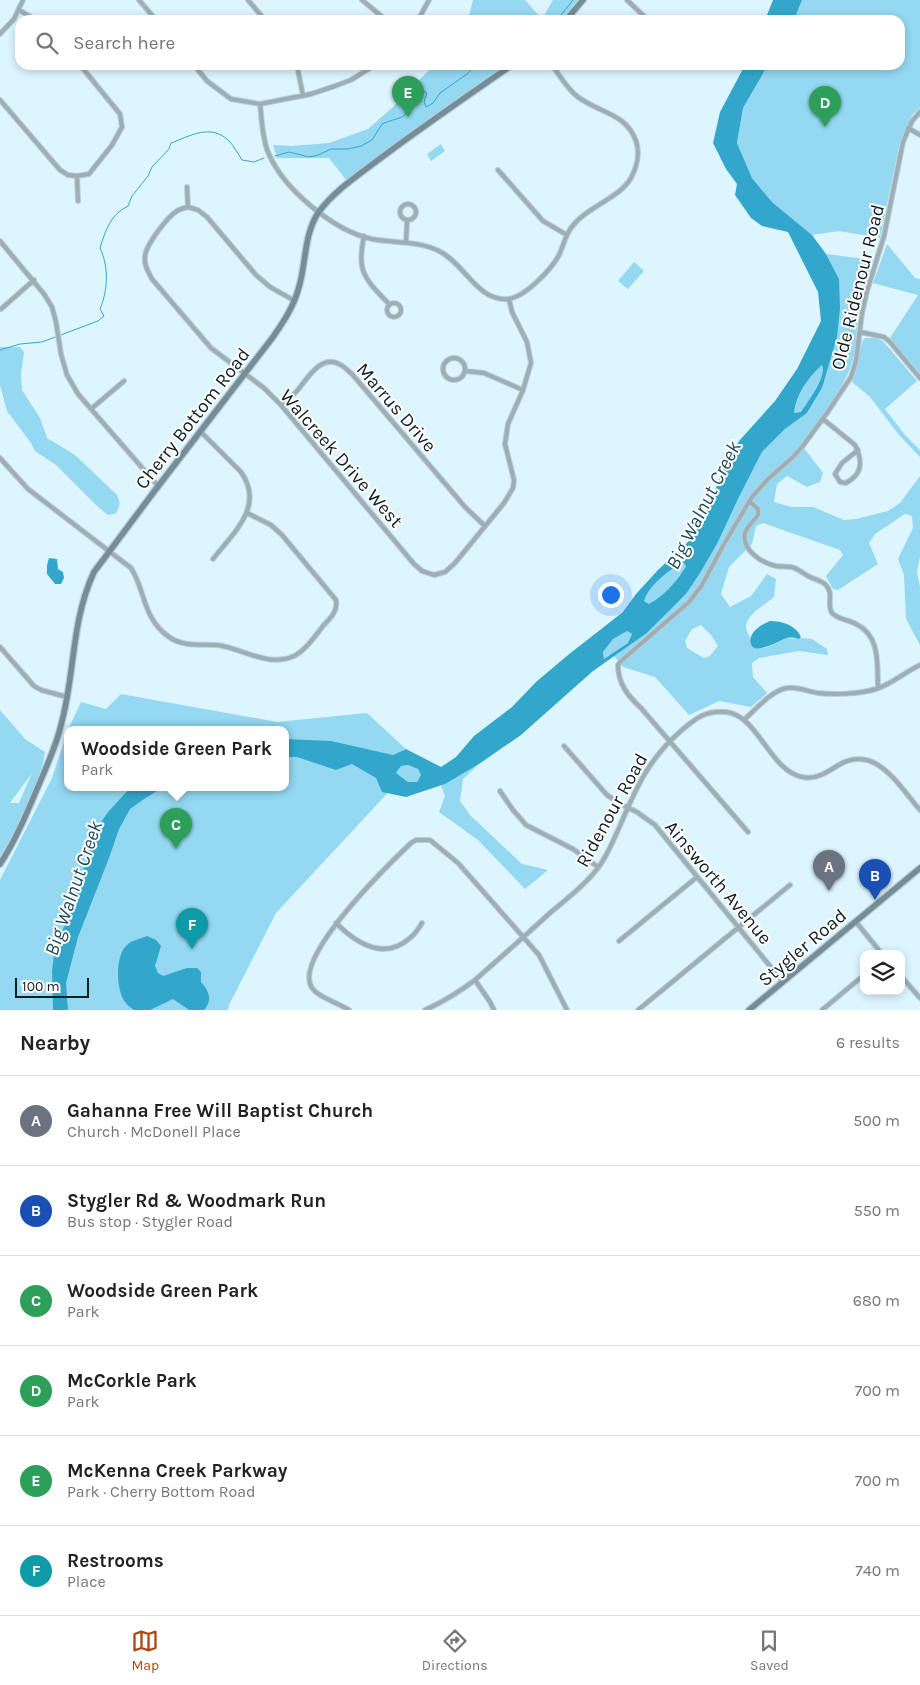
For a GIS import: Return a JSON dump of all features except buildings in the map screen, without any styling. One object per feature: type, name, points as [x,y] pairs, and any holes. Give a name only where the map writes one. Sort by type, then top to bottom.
[{"type":"main road","points":[[570,15],[583,0]]},
{"type":"main road","name":"Cherry Bottom Road","points":[[0,864],[12,846],[23,823],[54,746],[63,718],[67,697],[78,616],[94,572],[273,337],[290,311],[300,286],[309,234],[319,213],[342,189],[374,164],[505,70]]},
{"type":"main road","name":"Stygler Road","points":[[749,1010],[920,868]]},
{"type":"street","points":[[15,15],[23,0]]},
{"type":"street","points":[[139,0],[152,15]]},
{"type":"street","points":[[248,0],[261,15]]},
{"type":"street","points":[[362,0],[380,15]]},
{"type":"street","points":[[421,15],[429,0]]},
{"type":"street","points":[[627,0],[643,15]]},
{"type":"street","points":[[19,10],[28,15]]},
{"type":"street","points":[[0,34],[15,15]]},
{"type":"street","points":[[0,100],[60,170],[68,175],[89,174],[112,145],[122,127],[120,114],[84,70]]},
{"type":"street","points":[[198,70],[207,81],[230,99],[260,104],[303,96],[350,80],[367,70]]},
{"type":"street","points":[[298,70],[303,96]]},
{"type":"street","points":[[260,104],[264,139],[272,161],[299,195],[319,213],[353,233],[373,239],[406,242],[439,250],[460,267],[486,294],[497,298],[509,299],[522,293],[549,271],[558,256],[570,228],[585,212],[615,194],[628,182],[637,163],[638,147],[633,134],[624,122],[578,97],[566,86],[555,70]]},
{"type":"street","name":"Olde Ridenour Road","points":[[670,741],[623,688],[618,666],[620,661],[689,602],[702,585],[749,501],[768,479],[793,457],[823,420],[850,377],[856,361],[867,291],[881,249],[903,142],[908,128],[920,112]]},
{"type":"street","points":[[908,128],[920,135]]},
{"type":"street","points":[[498,170],[543,221],[567,235]]},
{"type":"street","points":[[77,176],[78,201]]},
{"type":"street","points":[[187,187],[188,207],[198,210],[207,217],[256,275],[270,287],[295,300]]},
{"type":"street","points":[[410,204],[415,208],[415,215],[413,219],[407,220],[402,219],[399,211],[403,206],[410,204]]},
{"type":"street","name":"Walcreek Drive West","points":[[188,207],[178,210],[170,217],[151,242],[145,254],[146,268],[152,279],[203,340],[222,358],[264,388],[281,405],[414,564],[422,571],[434,575],[445,572],[455,563],[485,526]]},
{"type":"street","points":[[406,242],[407,220]]},
{"type":"street","points":[[364,236],[361,268],[366,278],[389,304]]},
{"type":"street","points":[[0,241],[34,280],[52,307],[67,375],[78,394],[158,486]]},
{"type":"street","points":[[1,309],[34,280]]},
{"type":"street","points":[[485,526],[504,503],[513,488],[514,480],[505,444],[508,424],[523,390],[531,363],[526,342],[512,312],[509,299]]},
{"type":"street","points":[[860,332],[884,337],[920,378]]},
{"type":"street","points":[[455,359],[462,362],[465,371],[458,380],[452,380],[446,377],[443,372],[443,366],[448,360],[455,359]]},
{"type":"street","name":"Marrus Drive","points":[[281,405],[323,363],[331,361],[339,363],[352,374],[464,507],[485,526]]},
{"type":"street","points":[[465,371],[484,374],[523,390]]},
{"type":"street","points":[[91,409],[124,381]]},
{"type":"street","points":[[823,420],[855,445],[858,450],[861,463],[858,473],[848,482],[840,482],[835,474],[838,467],[858,450]]},
{"type":"street","points":[[200,432],[236,465],[246,478],[250,494],[247,513],[213,559]]},
{"type":"street","points":[[0,458],[28,490],[110,550],[131,568],[136,575],[143,601],[150,615],[168,637],[180,642],[218,645],[274,660],[294,656],[311,641],[336,611],[337,605],[334,598],[282,535],[270,525],[247,513]]},
{"type":"street","points":[[749,501],[758,509],[758,515],[746,533],[747,547],[762,561],[777,566],[792,567],[824,584],[830,591],[833,614],[858,625],[870,635],[877,649],[878,688]]},
{"type":"street","points":[[0,647],[34,686],[41,690],[67,697]]},
{"type":"street","points":[[920,665],[893,682],[878,688],[845,693],[817,693],[787,688],[770,696],[744,720],[784,767],[792,773],[801,777],[819,776],[853,759],[872,761],[888,772],[920,810]]},
{"type":"street","name":"Ridenour Road","points":[[426,1010],[449,998],[474,980],[576,891],[598,867],[612,843],[644,773],[656,756],[694,719],[710,712],[728,712],[744,720]]},
{"type":"street","points":[[670,741],[748,832]]},
{"type":"street","name":"Ainsworth Avenue","points":[[564,746],[607,795],[655,825],[783,982]]},
{"type":"street","points":[[500,791],[526,825],[573,849],[598,867]]},
{"type":"street","points":[[349,1010],[318,993],[310,986],[309,972],[312,964],[336,922],[408,845],[416,840],[430,840],[452,857],[539,955],[567,1010]]},
{"type":"street","points":[[619,941],[697,877]]},
{"type":"street","points":[[638,1010],[790,885]]},
{"type":"street","points":[[336,922],[357,940],[377,949],[388,950],[397,947],[411,938],[422,923]]},
{"type":"street","points":[[856,922],[879,950]]},
{"type":"street","points":[[822,1010],[860,978]]},
{"type":"street","points":[[474,980],[494,1010]]},
{"type":"street","points":[[905,981],[920,998]]},
{"type":"shaded area","points":[[473,0],[525,0],[538,15],[469,15]]},
{"type":"shaded area","points":[[553,0],[580,0],[566,15],[544,15]]},
{"type":"shaded area","points":[[773,0],[802,0],[796,15],[767,15]]},
{"type":"shaded area","points":[[802,0],[920,0],[920,108],[912,115],[900,142],[880,238],[839,231],[812,235],[772,202],[752,178],[737,143],[743,108],[765,70],[905,70],[905,15],[796,15]]},
{"type":"shaded area","points":[[429,70],[501,70],[347,181],[329,158],[277,158],[273,145],[291,146],[329,143],[368,129]]},
{"type":"shaded area","points":[[742,70],[765,70],[743,108],[737,143],[752,178],[772,202],[812,235],[826,254],[839,279],[840,308],[837,337],[822,388],[807,413],[785,429],[762,452],[717,544],[686,594],[647,633],[593,671],[521,735],[479,764],[445,784],[406,797],[382,792],[376,778],[352,764],[336,770],[297,757],[289,757],[289,739],[331,741],[393,755],[406,749],[441,767],[456,757],[474,736],[512,707],[536,682],[623,612],[636,594],[658,570],[689,541],[705,514],[723,471],[739,441],[775,401],[797,369],[821,321],[818,292],[788,232],[762,226],[751,218],[735,195],[737,184],[726,169],[713,143],[720,112]],"holes":[[[822,365],[822,376],[816,389],[801,412],[794,413],[800,393]],[[683,562],[686,566],[670,588],[649,604],[644,601],[650,589],[665,574]],[[627,631],[632,634],[628,643],[604,659],[603,652],[613,639]],[[408,765],[418,769],[421,775],[417,782],[408,782],[396,773],[401,766]]]},
{"type":"shaded area","points":[[441,144],[445,151],[431,161],[427,154]]},
{"type":"shaded area","points":[[887,244],[915,278],[920,279],[920,375],[890,338],[918,295],[873,283]]},
{"type":"shaded area","points":[[826,254],[873,260],[866,282],[852,292],[852,302],[858,310],[857,335],[849,370],[831,403],[801,444],[823,473],[820,482],[807,487],[787,476],[777,484],[774,502],[791,507],[813,507],[844,520],[856,519],[888,511],[900,503],[920,476],[920,557],[917,573],[920,587],[920,645],[906,619],[904,575],[898,559],[913,528],[912,516],[905,514],[875,534],[869,543],[878,564],[838,590],[833,589],[826,576],[843,555],[840,550],[763,523],[756,526],[752,544],[729,567],[721,594],[730,607],[751,596],[767,574],[776,579],[774,597],[752,614],[747,623],[746,628],[751,644],[765,648],[787,638],[812,639],[827,649],[828,655],[799,651],[759,658],[752,663],[753,677],[767,693],[751,707],[719,701],[689,715],[655,677],[623,667],[614,656],[647,633],[686,594],[717,544],[762,452],[785,429],[807,413],[822,388],[839,279]],"holes":[[[701,625],[718,646],[710,656],[704,658],[687,648],[685,641],[692,629]]]},
{"type":"shaded area","points":[[634,262],[644,271],[628,289],[618,281]]},
{"type":"shaded area","points":[[865,338],[877,338],[883,341],[917,381],[885,409],[905,435],[920,450],[920,457],[899,435],[870,397],[852,382],[862,341]]},
{"type":"shaded area","points":[[0,347],[20,347],[24,352],[21,374],[22,390],[40,418],[47,438],[75,455],[117,495],[119,505],[115,514],[108,515],[56,465],[35,451],[7,411],[0,385]]},
{"type":"shaded area","points":[[822,365],[822,376],[816,389],[801,412],[794,413],[804,386]]},
{"type":"shaded area","points":[[49,558],[57,559],[58,569],[63,572],[64,578],[61,584],[55,584],[47,574]]},
{"type":"shaded area","points":[[683,562],[686,565],[679,577],[665,593],[649,605],[643,601],[655,584]]},
{"type":"shaded area","points":[[770,621],[788,624],[796,629],[801,637],[799,639],[787,638],[762,648],[753,647],[750,640],[751,636],[759,627]]},
{"type":"shaded area","points":[[628,630],[632,634],[629,643],[604,659],[603,652],[613,639]]},
{"type":"shaded area","points":[[121,694],[277,722],[367,713],[406,749],[393,755],[384,754],[397,783],[276,913],[228,1010],[0,1010],[0,880],[52,778],[64,742],[64,791],[289,791],[289,726],[70,726],[81,702],[106,709]]},
{"type":"shaded area","points":[[0,710],[25,739],[45,752],[38,778],[27,806],[0,856]],"holes":[[[32,773],[19,803],[10,803]]]},
{"type":"shaded area","points":[[479,764],[463,779],[460,801],[471,816],[522,864],[548,870],[525,889],[478,840],[439,812],[445,796],[441,786]]},
{"type":"shaded area","points":[[408,765],[418,769],[421,775],[417,782],[408,782],[396,773],[401,766]]},
{"type":"shaded area","points":[[127,791],[157,791],[130,809],[119,829],[78,937],[66,983],[68,1010],[53,1010],[52,971],[55,946],[73,908],[93,834],[108,812]]},
{"type":"shaded area","points":[[147,936],[156,940],[161,946],[155,966],[158,973],[163,976],[187,968],[197,968],[201,972],[201,982],[209,996],[204,1010],[189,1010],[173,999],[150,1010],[134,1010],[126,1003],[122,997],[118,982],[118,965],[122,951],[133,941]]},
{"type":"waterway","points":[[561,15],[573,0]]},
{"type":"waterway","points":[[275,156],[289,152],[309,157],[331,149],[348,149],[361,146],[372,140],[382,124],[400,118],[407,113],[412,94],[420,89],[427,93],[424,102],[426,107],[433,103],[440,93],[471,70]]},
{"type":"waterway","points":[[0,350],[20,344],[42,342],[98,321],[104,316],[100,309],[106,286],[105,263],[100,248],[104,235],[113,218],[128,206],[132,196],[148,176],[152,167],[169,149],[171,143],[200,133],[215,133],[229,141],[242,160],[254,162],[264,158]]},
{"type":"place","name":"McKenna Creek Parkway","points":[[408,117]]},
{"type":"place","name":"McCorkle Park","points":[[825,127]]},
{"type":"place","name":"Woodside Green Park","points":[[176,849]]},
{"type":"place","name":"Gahanna Free Will Baptist Church","points":[[829,891]]},
{"type":"place","name":"Stygler Rd & Woodmark Run","points":[[875,900]]},
{"type":"place","name":"Restrooms","points":[[192,949]]},
{"type":"water label","name":"Big Walnut Creek","points":[[703,505]]},
{"type":"water label","name":"Big Walnut Creek","points":[[73,888]]}]
